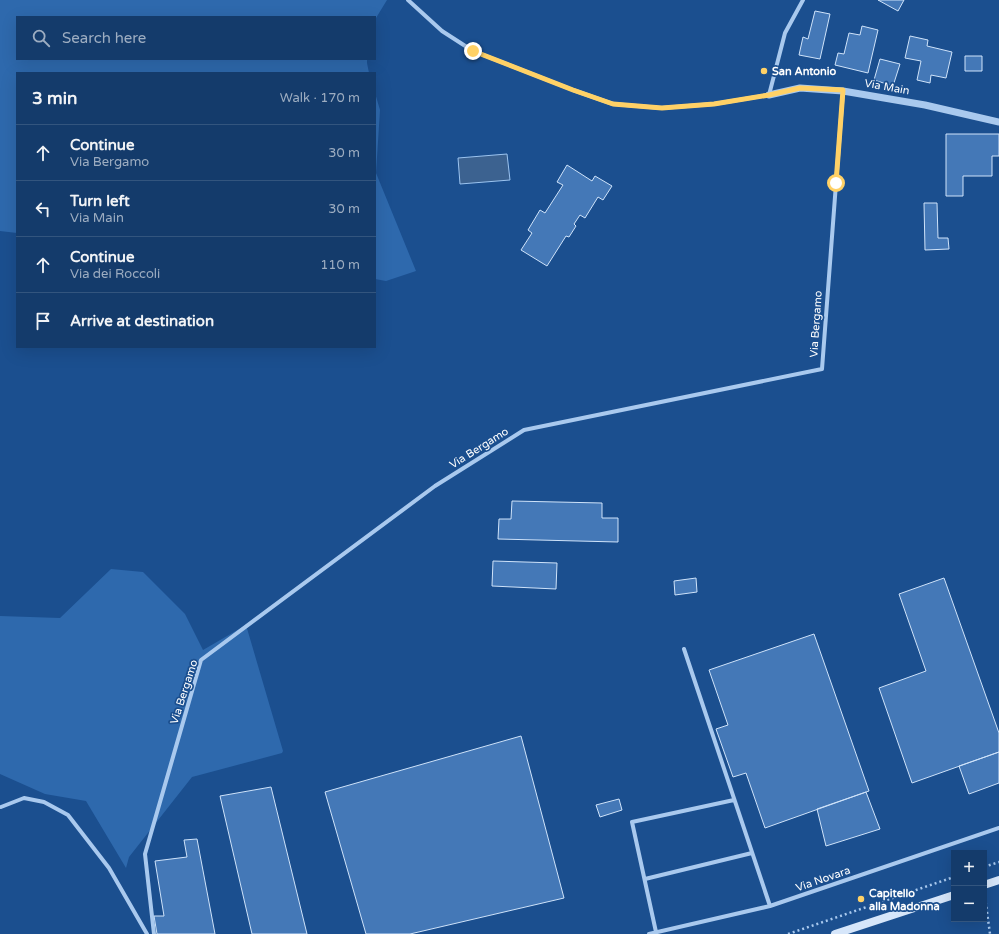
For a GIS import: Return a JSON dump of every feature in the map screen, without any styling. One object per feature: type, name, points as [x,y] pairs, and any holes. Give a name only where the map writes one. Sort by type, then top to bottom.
[{"type":"main road","points":[[987,884],[999,880]]},
{"type":"main road","points":[[835,934],[951,896]]},
{"type":"street","points":[[408,0],[442,31],[473,51],[613,104],[662,108],[714,104],[769,95],[785,32],[803,0]]},
{"type":"street","name":"Via Main","points":[[769,95],[800,88],[843,90],[925,105],[999,122]]},
{"type":"street","name":"Via Bergamo","points":[[154,934],[145,854],[201,660],[435,486],[524,430],[822,369],[843,90]]},
{"type":"street","points":[[684,649],[770,906]]},
{"type":"street","points":[[1,807],[24,798],[44,802],[68,815],[109,868],[147,934]]},
{"type":"street","points":[[656,932],[632,822],[734,800]]},
{"type":"street","name":"Via Novara","points":[[649,934],[770,906],[999,828]]},
{"type":"street","points":[[644,879],[752,853]]},
{"type":"path","points":[[987,866],[999,862]]},
{"type":"path","points":[[788,934],[951,878]]},
{"type":"path","points":[[987,911],[990,934]]},
{"type":"shaded area","points":[[0,0],[387,0],[376,18],[376,16],[16,16],[16,60],[367,60],[369,72],[16,72],[16,233],[0,231]]},
{"type":"shaded area","points":[[376,96],[380,110],[376,173]]},
{"type":"shaded area","points":[[507,154],[510,180],[460,184],[458,158]]},
{"type":"shaded area","points":[[376,173],[416,271],[386,281],[376,279]]},
{"type":"shaded area","points":[[111,569],[143,572],[185,614],[203,650],[246,625],[283,751],[282,753],[192,777],[129,857],[126,868],[86,801],[45,794],[0,774],[0,616],[60,618]]},
{"type":"building","points":[[878,0],[904,0],[898,11]]},
{"type":"building","points":[[815,11],[830,14],[820,59],[799,55],[803,37],[808,39]]},
{"type":"building","points":[[862,26],[878,30],[868,73],[835,65],[838,53],[844,54],[849,33],[860,35]]},
{"type":"building","points":[[910,36],[928,40],[927,46],[952,52],[946,78],[931,75],[930,83],[917,80],[921,61],[905,58]]},
{"type":"building","points":[[965,56],[982,56],[982,71],[965,71]]},
{"type":"building","points":[[880,59],[900,64],[893,86],[874,80]]},
{"type":"building","points":[[946,134],[999,134],[999,156],[992,156],[992,176],[963,176],[963,196],[946,196]]},
{"type":"building","points":[[567,165],[592,181],[595,176],[612,186],[603,200],[598,197],[585,218],[580,215],[574,224],[576,226],[569,237],[566,236],[547,266],[521,250],[532,233],[528,230],[540,210],[545,213],[563,185],[557,182]]},
{"type":"building","points":[[924,203],[937,203],[938,238],[948,238],[949,249],[925,250]]},
{"type":"building","points":[[512,501],[602,503],[602,518],[618,518],[618,542],[498,539],[499,519],[511,519]]},
{"type":"building","points":[[493,561],[557,563],[556,589],[492,586]]},
{"type":"building","points":[[696,578],[697,592],[675,595],[674,581]]},
{"type":"building","points":[[944,578],[999,733],[999,752],[912,783],[879,688],[926,671],[899,594]]},
{"type":"building","points":[[814,634],[869,791],[765,828],[746,773],[733,777],[716,729],[728,725],[709,670]]},
{"type":"building","points":[[521,736],[564,898],[410,934],[366,934],[325,792]]},
{"type":"building","points":[[999,752],[999,783],[969,794],[959,766]]},
{"type":"building","points":[[271,787],[307,934],[252,934],[220,796]]},
{"type":"building","points":[[866,792],[880,829],[826,846],[817,809]]},
{"type":"building","points":[[619,799],[622,810],[600,817],[596,805]]},
{"type":"building","points":[[197,839],[215,934],[157,934],[154,916],[164,916],[155,861],[187,857],[184,840]]},
{"type":"place","name":"San Antonio","points":[[764,71]]},
{"type":"place","name":"Capitello alla Madonna","points":[[861,899]]},
{"type":"route","points":[[473,51],[613,104],[662,108],[714,104],[769,95],[800,88],[843,90],[836,183]]}]
